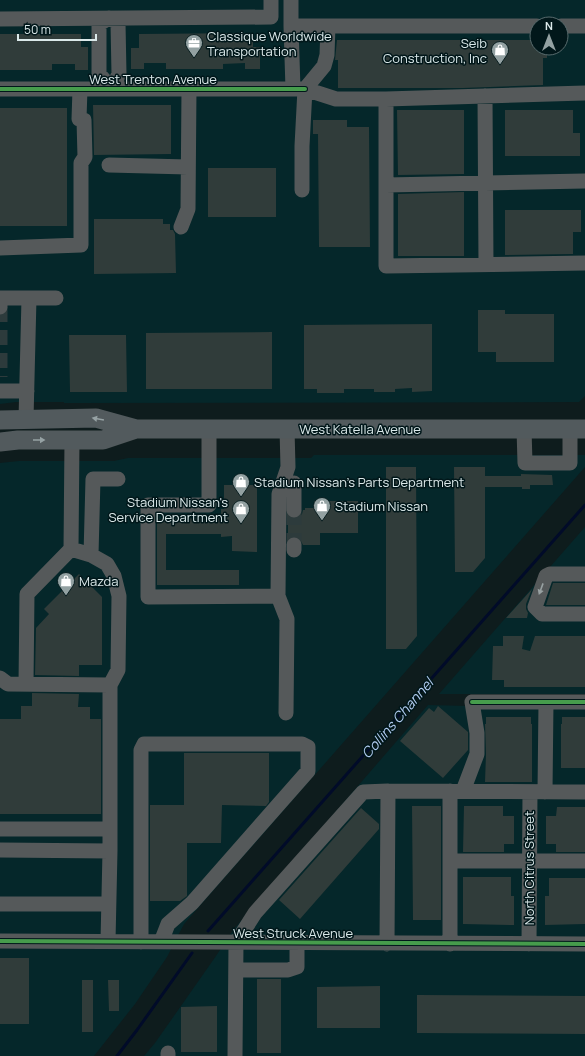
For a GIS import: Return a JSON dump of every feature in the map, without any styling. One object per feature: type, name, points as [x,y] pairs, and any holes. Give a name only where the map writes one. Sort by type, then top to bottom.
[{"type":"main road","name":"West Katella Avenue","points":[[0,420],[96,418],[136,429],[578,429]]},
{"type":"main road","name":"West Katella Avenue","points":[[0,442],[18,440],[103,440],[136,429]]},
{"type":"street","points":[[0,19],[271,17],[271,0]]},
{"type":"street","points":[[291,0],[291,26],[299,89],[302,146],[302,190]]},
{"type":"street","points":[[109,18],[118,24],[119,74],[112,89]]},
{"type":"street","points":[[291,26],[529,26]]},
{"type":"street","points":[[299,89],[324,66],[328,26]]},
{"type":"street","points":[[569,26],[585,26]]},
{"type":"street","name":"West Trenton Avenue","points":[[0,89],[299,89],[336,99],[386,99],[585,92]]},
{"type":"street","points":[[0,248],[81,245],[81,163],[85,157],[84,120],[79,119],[80,89]]},
{"type":"street","points":[[181,228],[188,208],[189,89]]},
{"type":"street","points":[[486,96],[486,264]]},
{"type":"street","points":[[386,99],[386,266],[585,263]]},
{"type":"street","points":[[109,166],[188,167]]},
{"type":"street","points":[[386,185],[585,181]]},
{"type":"street","points":[[0,307],[0,298],[56,298]]},
{"type":"street","points":[[26,419],[29,298]]},
{"type":"street","points":[[0,377],[0,387]]},
{"type":"street","points":[[0,390],[27,391]]},
{"type":"street","points":[[209,429],[210,505],[148,505],[148,597],[278,596]]},
{"type":"street","points":[[286,713],[287,620],[278,596],[279,494],[288,467],[287,429]]},
{"type":"street","points":[[524,429],[525,463],[570,462],[578,429]]},
{"type":"street","points":[[26,684],[27,594],[71,549],[72,440]]},
{"type":"street","points":[[91,555],[93,479],[118,479]]},
{"type":"street","points":[[294,483],[294,510]]},
{"type":"street","points":[[71,549],[91,555],[107,564],[114,576],[119,596],[118,670],[110,685],[110,850],[108,942]]},
{"type":"street","points":[[585,574],[550,574],[546,576],[535,607],[542,614],[585,614]]},
{"type":"street","points":[[3,684],[110,685]]},
{"type":"street","points":[[450,944],[450,860],[457,791],[476,754],[477,733],[472,702],[585,702]]},
{"type":"street","points":[[545,792],[546,702]]},
{"type":"street","points":[[141,942],[141,750],[144,744],[302,744],[308,747],[308,771],[192,902],[168,924],[161,942]]},
{"type":"street","points":[[387,944],[388,791]]},
{"type":"street","points":[[235,1056],[236,943],[255,912],[363,792],[585,792]]},
{"type":"street","name":"North Citrus Street","points":[[529,944],[530,792]]},
{"type":"street","points":[[0,829],[110,829]]},
{"type":"street","points":[[0,850],[110,850]]},
{"type":"street","points":[[450,860],[585,861]]},
{"type":"street","points":[[0,904],[108,904]]},
{"type":"street","name":"West Struck Avenue","points":[[0,941],[585,944]]},
{"type":"street","points":[[236,970],[288,970],[297,967],[297,943]]},
{"type":"shaded area","points":[[0,0],[585,0],[585,396],[579,402],[16,402],[0,404]]},
{"type":"shaded area","points":[[314,455],[585,455],[585,467],[184,924],[167,957],[135,1004],[94,1056],[0,1056],[0,463],[19,461],[114,461],[128,458],[311,458]]},
{"type":"shaded area","points":[[585,527],[585,694],[439,694]]},
{"type":"shaded area","points":[[428,705],[585,709],[585,1056],[144,1056],[155,1043],[234,929]]},
{"type":"building","points":[[253,33],[253,47],[260,47],[260,69],[245,69],[245,63],[223,64],[223,69],[166,69],[166,63],[144,63],[144,69],[131,69],[131,48],[139,48],[139,34]]},
{"type":"building","points":[[0,34],[81,34],[81,47],[88,47],[88,70],[75,70],[75,64],[52,64],[52,70],[0,70]]},
{"type":"building","points":[[337,40],[529,40],[529,56],[547,56],[547,58],[543,58],[543,85],[463,88],[338,88],[338,60],[335,60]]},
{"type":"building","points":[[93,105],[171,105],[171,154],[94,155]]},
{"type":"building","points":[[0,108],[67,108],[67,226],[0,226]]},
{"type":"building","points":[[397,110],[464,110],[464,174],[398,175]]},
{"type":"building","points":[[505,110],[573,110],[573,133],[580,133],[580,156],[505,156]]},
{"type":"building","points":[[313,120],[347,120],[347,127],[369,127],[370,247],[319,247],[318,134],[313,134]]},
{"type":"building","points":[[208,168],[276,168],[276,217],[208,217]]},
{"type":"building","points":[[464,192],[464,256],[398,256],[398,194]]},
{"type":"building","points":[[505,210],[581,210],[581,232],[573,232],[573,254],[505,255]]},
{"type":"building","points":[[94,219],[163,219],[163,224],[170,224],[170,230],[173,230],[175,234],[176,273],[94,274]]},
{"type":"building","points":[[478,310],[505,310],[505,314],[554,314],[554,362],[496,362],[496,352],[478,352]]},
{"type":"building","points":[[432,324],[432,391],[412,392],[412,388],[395,389],[395,392],[374,392],[374,389],[344,389],[344,393],[317,393],[317,389],[304,389],[304,325]]},
{"type":"building","points":[[272,332],[272,389],[146,389],[146,333]]},
{"type":"building","points":[[69,335],[126,335],[127,392],[70,392]]},
{"type":"building","points":[[386,467],[416,467],[417,636],[406,649],[386,649]]},
{"type":"building","points":[[454,467],[485,467],[485,476],[521,476],[521,474],[552,475],[553,485],[530,485],[530,489],[522,489],[522,487],[485,487],[485,558],[473,572],[455,572]]},
{"type":"building","points":[[224,485],[257,485],[257,552],[232,551],[232,536],[221,537],[221,534],[166,534],[166,570],[239,570],[239,585],[157,585],[157,519],[221,518],[221,509],[224,509]]},
{"type":"building","name":"Stadium Nissan","points":[[314,501],[358,501],[358,533],[320,533],[320,545],[303,545],[299,537],[294,536],[288,539],[288,516],[294,519],[299,518],[305,508],[314,508]]},
{"type":"building","points":[[79,574],[102,597],[102,665],[79,665],[79,676],[35,675],[36,628],[49,614],[44,609]]},
{"type":"building","points":[[553,583],[585,583],[585,605],[546,605]]},
{"type":"building","points":[[532,589],[526,604],[528,613],[527,618],[506,618]]},
{"type":"building","points":[[503,636],[524,636],[522,649],[530,651],[535,636],[585,636],[585,687],[504,687],[504,680],[492,680],[493,646],[503,646]]},
{"type":"building","points":[[32,693],[79,694],[78,707],[90,707],[90,719],[101,719],[101,814],[0,814],[0,719],[21,719],[21,706],[32,706]]},
{"type":"building","points":[[438,706],[468,732],[468,750],[443,778],[400,741],[429,708],[434,712]]},
{"type":"building","points":[[486,717],[531,717],[532,782],[485,782]]},
{"type":"building","points":[[562,717],[585,717],[585,768],[561,768]]},
{"type":"building","points":[[184,753],[269,753],[269,802],[266,806],[222,805],[221,843],[187,843],[187,896],[180,901],[150,901],[150,805],[184,805]]},
{"type":"building","points":[[412,806],[441,806],[441,920],[413,920]]},
{"type":"building","points":[[464,806],[503,806],[503,816],[514,816],[514,844],[504,844],[504,852],[463,852]]},
{"type":"building","points":[[557,807],[585,807],[585,852],[556,852],[556,844],[546,844],[546,816],[556,816]]},
{"type":"building","points":[[361,808],[379,824],[379,829],[300,919],[279,900]]},
{"type":"building","points":[[463,877],[511,877],[511,896],[514,896],[514,925],[463,924]]},
{"type":"building","points":[[549,878],[585,878],[585,924],[545,925],[545,896],[549,896]]},
{"type":"building","points":[[0,958],[29,958],[29,1024],[0,1024]]},
{"type":"building","points":[[257,979],[281,979],[281,1053],[257,1053]]},
{"type":"building","points":[[82,980],[93,980],[93,1032],[82,1032]]},
{"type":"building","points":[[108,980],[119,980],[119,1011],[109,1011]]},
{"type":"building","points":[[380,986],[380,1028],[317,1028],[317,987]]},
{"type":"building","points":[[417,995],[585,996],[585,1034],[417,1033]]},
{"type":"building","points":[[217,1006],[217,1052],[181,1052],[181,1007]]},
{"type":"waterway","name":"Collins Channel","points":[[208,931],[585,505]]},
{"type":"waterway","name":"Collins Channel","points":[[117,1056],[192,953]]},
{"type":"tunnel","points":[[0,307],[0,377]]},
{"type":"tunnel","points":[[294,510],[294,545]]},
{"type":"cycle path","points":[[0,89],[305,89]]},
{"type":"cycle path","points":[[472,702],[585,702]]},
{"type":"cycle path","points":[[0,941],[585,944]]},
{"type":"place","name":"Classique Worldwide Transportation","points":[[194,58]]},
{"type":"place","name":"Seib Construction, Inc","points":[[500,65]]},
{"type":"place","name":"Stadium Nissan's Parts Department","points":[[241,497]]},
{"type":"place","name":"Stadium Nissan","points":[[322,521]]},
{"type":"place","name":"Stadium Nissan's Service Department","points":[[241,524]]},
{"type":"place","name":"Mazda","points":[[66,596]]}]
